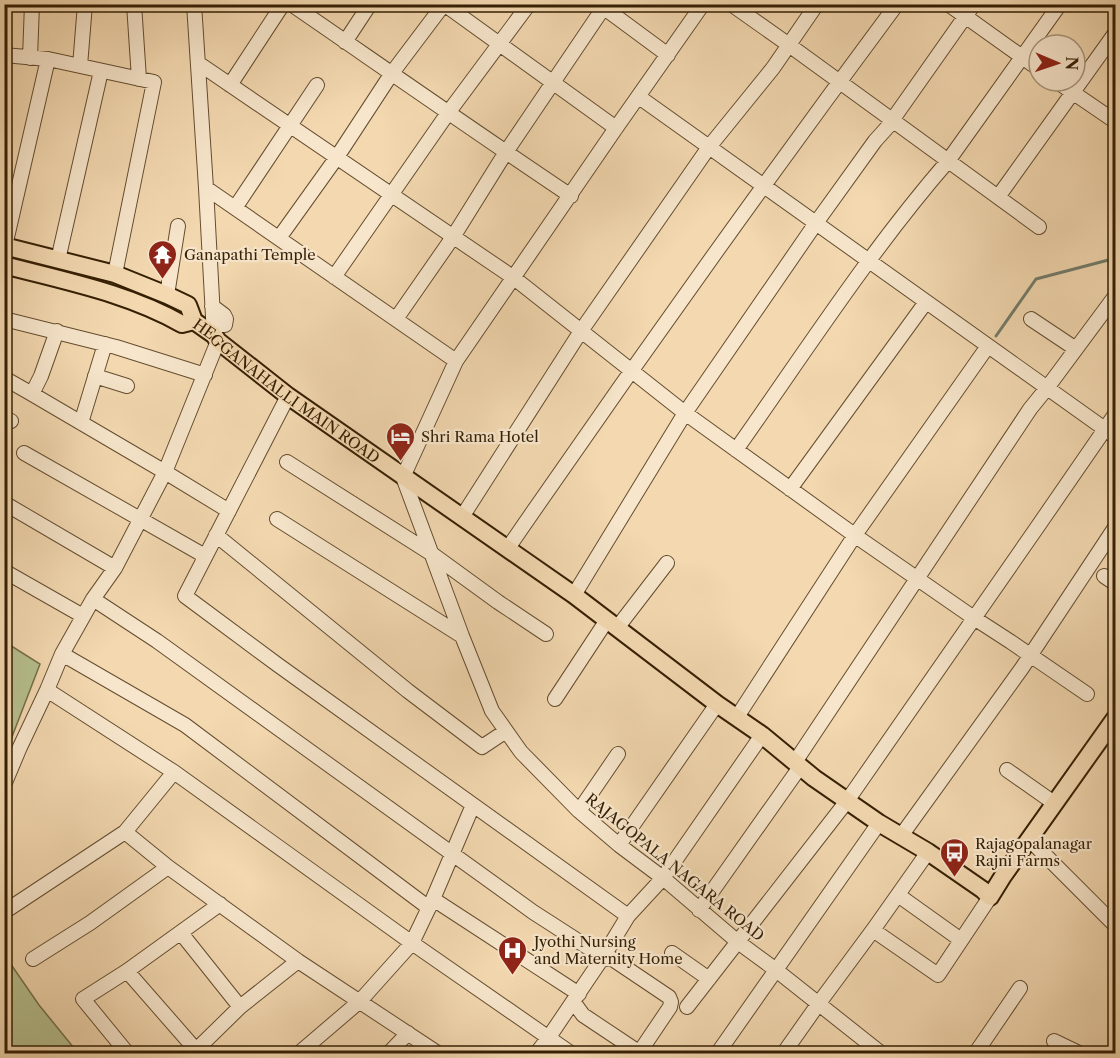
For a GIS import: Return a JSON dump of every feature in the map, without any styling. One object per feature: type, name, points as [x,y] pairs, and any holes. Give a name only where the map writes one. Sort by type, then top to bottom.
[{"type":"main road","name":"HEGGANAHALLI MAIN ROAD","points":[[5,246],[115,274],[188,305],[194,321],[219,334],[288,396],[574,595],[847,801],[928,852],[990,897]]},
{"type":"main road","points":[[4,265],[112,294],[162,312],[182,324],[194,321]]},
{"type":"main road","points":[[990,897],[1116,717]]},
{"type":"street","points":[[30,58],[32,4]]},
{"type":"street","points":[[80,66],[85,4]]},
{"type":"street","points":[[134,4],[139,80]]},
{"type":"street","points":[[4,785],[62,654],[83,616],[115,568],[165,472],[219,334],[212,306],[194,4]]},
{"type":"street","points":[[230,85],[283,4]]},
{"type":"street","points":[[291,4],[571,196]]},
{"type":"street","points":[[345,42],[370,4]]},
{"type":"street","points":[[334,276],[448,113],[529,4]]},
{"type":"street","points":[[403,477],[456,361],[703,4]]},
{"type":"street","points":[[731,4],[1039,227]]},
{"type":"street","points":[[462,517],[581,331],[709,147],[773,68],[817,4]]},
{"type":"street","points":[[508,548],[764,186],[897,4]]},
{"type":"street","points":[[948,4],[970,10],[1027,61]]},
{"type":"street","points":[[736,450],[869,261],[948,161],[1060,4]]},
{"type":"street","points":[[279,238],[337,158],[392,73],[444,5],[616,128]]},
{"type":"street","points":[[396,319],[453,237],[602,6],[668,55]]},
{"type":"street","points":[[574,595],[685,412],[816,224],[875,141],[893,121],[970,10]]},
{"type":"street","points":[[1087,73],[1116,32]]},
{"type":"street","points":[[4,55],[48,59],[154,82],[115,274]]},
{"type":"street","points":[[5,246],[48,59]]},
{"type":"street","points":[[198,63],[514,278],[736,450],[974,618],[1087,694]]},
{"type":"street","points":[[58,260],[101,71]]},
{"type":"street","points":[[235,208],[317,85]]},
{"type":"street","points":[[998,197],[1073,93],[1116,122]]},
{"type":"street","points":[[639,97],[1110,433]]},
{"type":"street","points":[[206,188],[456,361]]},
{"type":"street","points":[[167,295],[178,226]]},
{"type":"street","points":[[699,910],[798,765],[917,578],[1030,409],[1116,295]]},
{"type":"street","points":[[790,489],[926,302]]},
{"type":"street","points":[[4,319],[105,344],[204,375]]},
{"type":"street","points":[[1031,320],[1076,349]]},
{"type":"street","points":[[32,393],[57,331]]},
{"type":"street","points":[[81,423],[105,344]]},
{"type":"street","points":[[737,717],[855,535],[988,346]]},
{"type":"street","points":[[95,376],[127,386]]},
{"type":"street","points":[[4,378],[229,511]]},
{"type":"street","points":[[288,396],[185,596],[628,916]]},
{"type":"street","points":[[687,1007],[847,801],[1036,529],[1110,433],[1116,413]]},
{"type":"street","points":[[24,453],[205,556]]},
{"type":"street","points":[[287,462],[432,554],[546,634]]},
{"type":"street","name":"RAJAGOPALA NAGARA ROAD","points":[[403,477],[492,711],[521,752],[579,811],[619,845],[663,878],[738,942],[819,1003],[873,1051]]},
{"type":"street","points":[[4,503],[115,568]]},
{"type":"street","points":[[277,519],[462,636]]},
{"type":"street","points":[[901,836],[1030,655],[1116,526]]},
{"type":"street","points":[[216,535],[408,691],[482,747],[506,730]]},
{"type":"street","points":[[555,699],[612,624],[667,563]]},
{"type":"street","points":[[4,571],[83,616]]},
{"type":"street","points":[[62,654],[185,724],[431,904],[576,1002],[583,1015],[633,1050],[641,1050],[670,1007],[669,998],[533,912],[157,641],[93,600]]},
{"type":"street","points":[[47,690],[174,772],[412,943],[572,1053]]},
{"type":"street","points":[[619,845],[717,704]]},
{"type":"street","points":[[537,1053],[607,958],[628,916],[663,878],[762,735]]},
{"type":"street","points":[[579,811],[618,754]]},
{"type":"street","points":[[1007,770],[1054,804]]},
{"type":"street","points":[[4,912],[125,832],[174,772]]},
{"type":"street","points":[[298,1053],[360,1001],[412,943],[473,805]]},
{"type":"street","points":[[717,1053],[879,823]]},
{"type":"street","points":[[125,832],[168,867],[298,962],[439,1053]]},
{"type":"street","points":[[1029,839],[1116,926]]},
{"type":"street","points":[[783,1053],[928,852]]},
{"type":"street","points":[[33,959],[90,923],[168,867]]},
{"type":"street","points":[[898,895],[962,940]]},
{"type":"street","points":[[873,930],[938,975],[990,897]]},
{"type":"street","points":[[128,1053],[82,999],[127,971],[220,904]]},
{"type":"street","points":[[181,933],[240,1007]]},
{"type":"street","points":[[672,953],[709,979]]},
{"type":"street","points":[[127,971],[194,1052],[240,1007],[298,962]]},
{"type":"street","points":[[975,1053],[1020,988]]},
{"type":"street","points":[[388,1053],[408,1033]]},
{"type":"street","points":[[1054,1041],[1081,1053]]},
{"type":"green space","points":[[5,642],[40,664],[5,755]]},
{"type":"green space","points":[[5,958],[39,1005],[78,1053],[5,1053]]},
{"type":"waterway","points":[[996,336],[1036,279],[1116,258]]},
{"type":"place","name":"Ganapathi Temple","points":[[163,280]]},
{"type":"place","name":"Shri Rama Hotel","points":[[400,462]]},
{"type":"place","name":"Rajagopalanagar Rajni Farms","points":[[954,878]]},
{"type":"place","name":"Jyothi Nursing and Maternity Home","points":[[513,976]]}]
